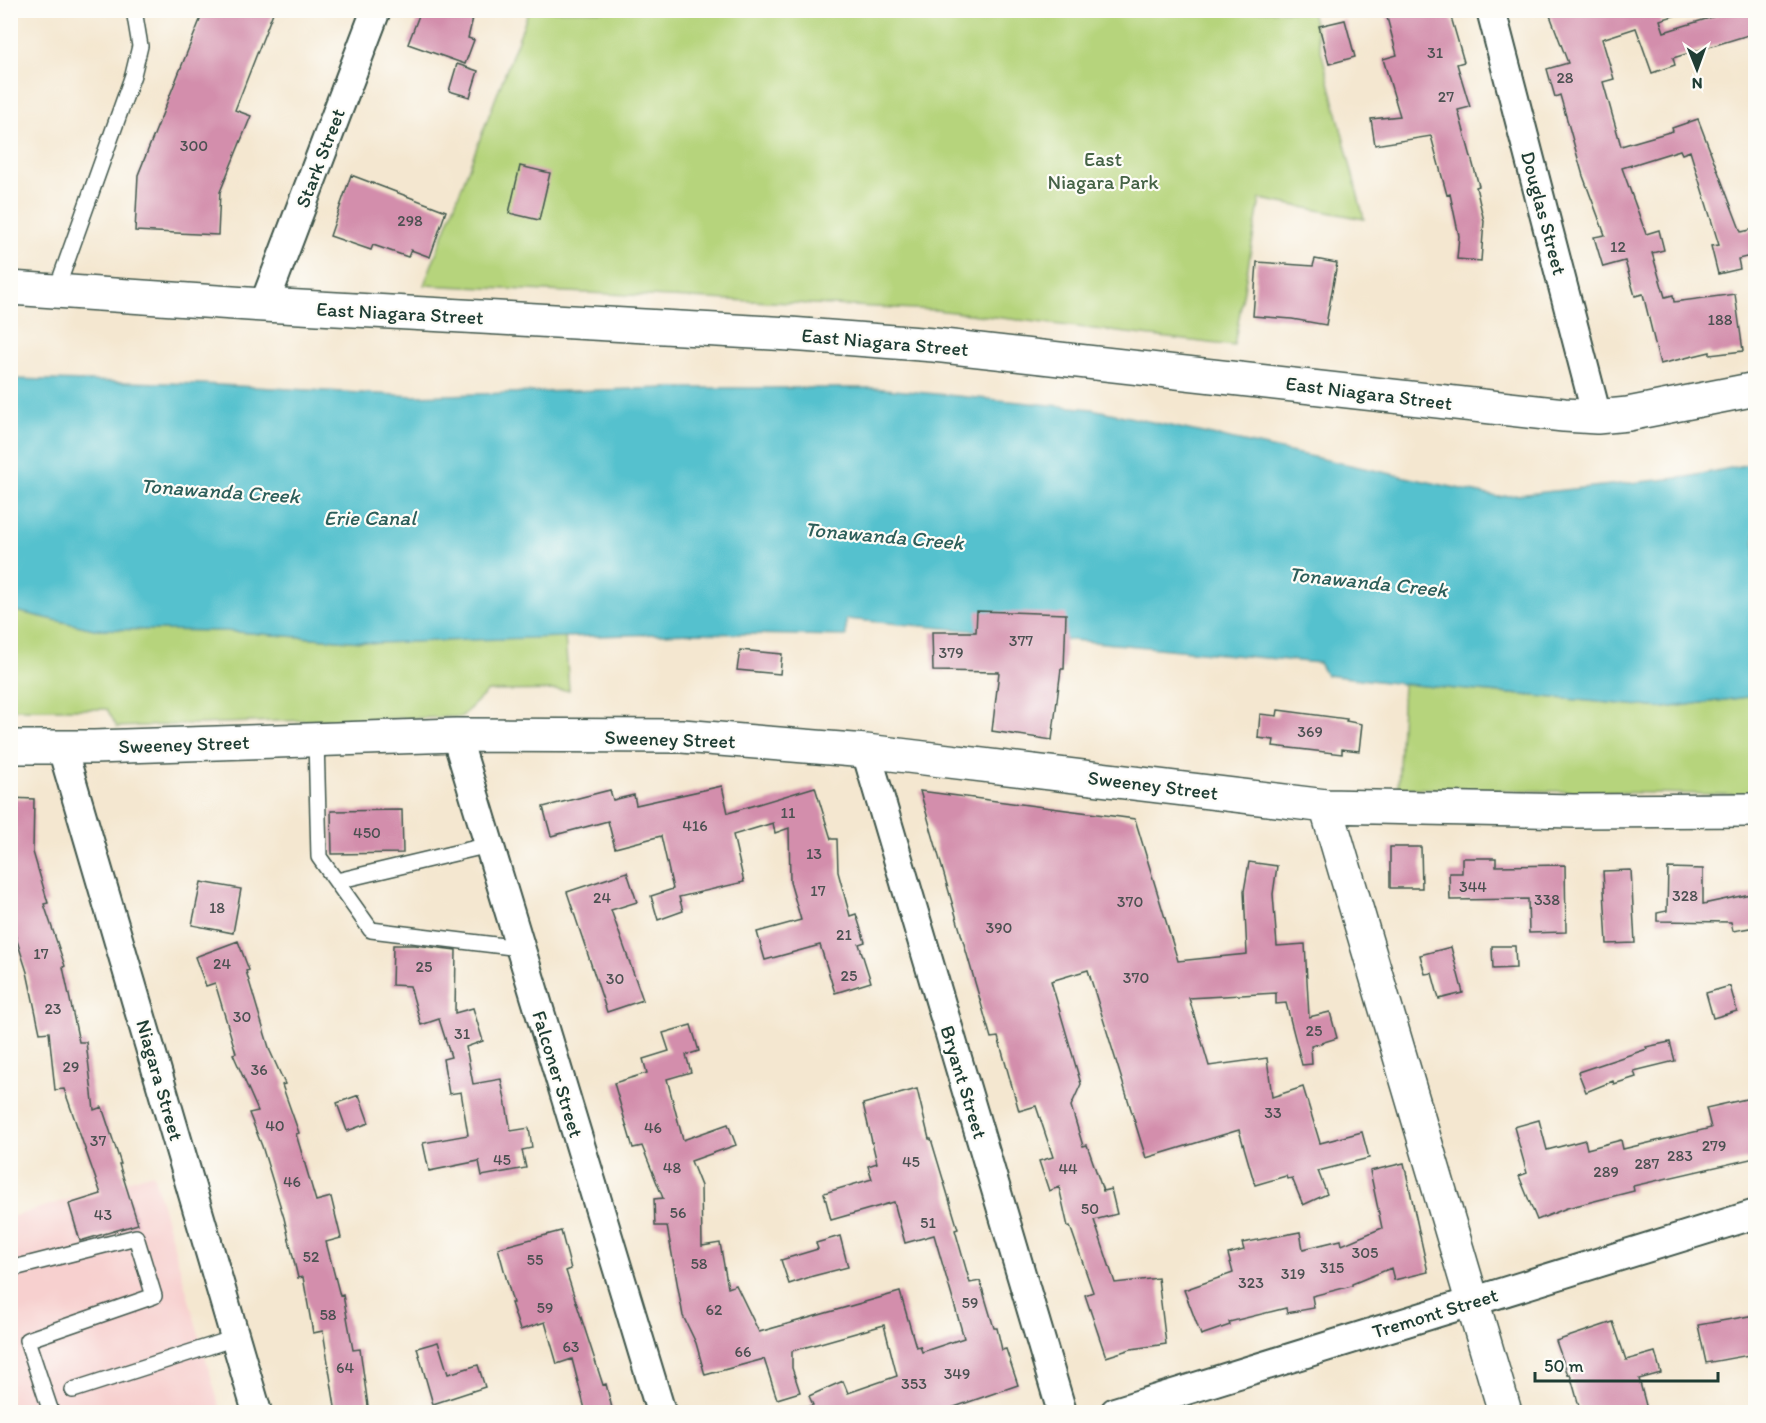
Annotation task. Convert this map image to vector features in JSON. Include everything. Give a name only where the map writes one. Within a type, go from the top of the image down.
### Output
[{"type":"street","name":"Stark Street","points":[[264,305],[376,10]]},
{"type":"street","name":"Douglas Street","points":[[1491,10],[1597,417]]},
{"type":"street","name":"East Niagara Street","points":[[10,288],[934,345],[1564,416],[1597,417],[1628,414],[1755,389]]},
{"type":"street","name":"Sweeney Street","points":[[10,747],[62,748],[456,735],[682,736],[866,751],[1326,806],[1573,811],[1755,810]]},
{"type":"street","name":"Falconer Street","points":[[456,735],[661,1413]]},
{"type":"street","name":"Niagara Street","points":[[62,748],[257,1413]]},
{"type":"street","name":"Bryant Street","points":[[866,751],[1062,1413]]},
{"type":"street","points":[[1326,806],[1505,1413]]},
{"type":"street","name":"Tremont Street","points":[[1115,1413],[1755,1214]]},
{"type":"lane","points":[[56,291],[133,75],[140,45],[134,10]]},
{"type":"lane","points":[[316,740],[319,857],[371,930],[520,948]]},
{"type":"lane","points":[[337,881],[489,845]]},
{"type":"lane","points":[[10,1269],[136,1236],[154,1296],[27,1340],[51,1413]]},
{"type":"lane","points":[[73,1390],[235,1338]]},
{"type":"shaded area","points":[[153,1173],[221,1412],[11,1412],[11,1217]]},
{"type":"green space","name":"East Niagara Park","points":[[529,11],[1311,11],[1364,219],[1260,199],[1234,346],[936,310],[424,285]]},
{"type":"green space","points":[[11,610],[94,629],[225,631],[376,643],[565,636],[569,690],[488,691],[461,717],[117,727],[107,709],[11,709]]},
{"type":"green space","points":[[1403,684],[1664,708],[1755,696],[1755,795],[1398,788]]},
{"type":"water","name":"Erie Canal","points":[[11,379],[202,384],[414,396],[666,388],[874,388],[1092,409],[1498,497],[1687,477],[1755,463],[1755,696],[1664,708],[1326,675],[1319,663],[846,619],[846,636],[693,633],[376,643],[225,631],[94,629],[11,610]]},
{"type":"building","points":[[204,10],[274,10],[235,110],[251,116],[220,192],[218,235],[135,231],[138,175]]},
{"type":"building","points":[[421,10],[475,10],[468,38],[474,40],[465,64],[408,44]]},
{"type":"building","points":[[1385,10],[1449,10],[1464,62],[1457,64],[1470,107],[1458,110],[1479,186],[1476,187],[1484,221],[1481,261],[1457,259],[1459,236],[1450,194],[1447,195],[1431,136],[1375,145],[1371,119],[1400,116],[1383,59],[1397,55]]},
{"type":"building","points":[[1548,10],[1677,10],[1677,15],[1660,20],[1664,32],[1735,10],[1755,10],[1755,33],[1673,58],[1675,65],[1652,73],[1636,28],[1602,39],[1614,79],[1603,82],[1621,146],[1673,131],[1672,128],[1698,119],[1741,232],[1755,229],[1755,255],[1738,259],[1740,269],[1718,274],[1711,246],[1719,245],[1690,151],[1682,154],[1680,150],[1622,168],[1646,234],[1659,230],[1664,250],[1652,253],[1665,297],[1673,295],[1674,302],[1735,294],[1743,351],[1710,355],[1710,352],[1660,364],[1643,294],[1635,296],[1625,261],[1603,267],[1594,237],[1605,235],[1583,176],[1560,95],[1555,97],[1547,69],[1568,63]]},
{"type":"building","points":[[1345,20],[1355,57],[1329,64],[1319,26]]},
{"type":"building","points":[[457,64],[478,71],[470,97],[449,91]]},
{"type":"building","points":[[520,166],[550,173],[539,220],[509,213]]},
{"type":"building","points":[[351,175],[446,211],[430,257],[411,250],[408,257],[373,245],[371,250],[330,236]]},
{"type":"building","points":[[1315,259],[1337,263],[1326,325],[1253,316],[1257,262],[1313,266]]},
{"type":"building","points":[[977,611],[1066,614],[1064,669],[1061,669],[1052,740],[992,731],[999,672],[933,671],[932,632],[976,632]]},
{"type":"building","points":[[740,650],[782,654],[780,674],[737,670]]},
{"type":"building","points":[[1278,710],[1347,719],[1346,721],[1362,724],[1359,751],[1342,749],[1342,754],[1273,746],[1274,740],[1258,738],[1260,714],[1277,716]]},
{"type":"building","points":[[722,786],[728,813],[815,787],[831,839],[837,839],[838,872],[850,916],[856,914],[865,942],[859,944],[871,982],[835,993],[820,945],[765,960],[757,932],[801,920],[790,882],[789,828],[775,833],[773,823],[733,835],[744,882],[679,897],[683,911],[658,920],[651,896],[673,889],[661,836],[615,848],[608,821],[551,836],[543,807],[610,790],[613,800],[634,795],[636,805]]},
{"type":"building","points":[[920,791],[1135,819],[1178,961],[1247,954],[1244,891],[1249,862],[1277,866],[1273,894],[1277,946],[1305,944],[1309,1017],[1330,1012],[1337,1038],[1311,1046],[1312,1064],[1302,1065],[1286,1003],[1276,1004],[1276,993],[1189,998],[1209,1066],[1267,1058],[1272,1097],[1303,1087],[1320,1143],[1362,1132],[1369,1158],[1318,1171],[1327,1194],[1303,1205],[1292,1178],[1287,1179],[1286,1176],[1255,1185],[1239,1130],[1146,1158],[1088,970],[1051,981],[1081,1084],[1071,1106],[1083,1146],[1087,1145],[1103,1191],[1111,1189],[1117,1214],[1094,1220],[1115,1283],[1158,1278],[1166,1344],[1131,1349],[1106,1357],[1085,1295],[1093,1292],[1070,1226],[1068,1227],[1059,1187],[1049,1191],[1039,1161],[1053,1157],[1036,1106],[1019,1111],[998,1037],[991,1038]]},
{"type":"building","points":[[10,798],[34,799],[33,852],[48,903],[44,904],[65,966],[63,967],[79,1042],[86,1042],[94,1110],[102,1107],[138,1224],[80,1241],[69,1204],[101,1194],[64,1089],[55,1090],[49,1032],[40,1033],[27,972],[10,919]]},
{"type":"building","points":[[402,810],[403,853],[332,854],[331,811]]},
{"type":"building","points":[[1390,847],[1421,847],[1422,888],[1390,888]]},
{"type":"building","points":[[1462,858],[1496,858],[1496,866],[1565,865],[1566,932],[1529,933],[1528,899],[1450,900],[1449,873],[1462,873]]},
{"type":"building","points":[[1668,868],[1703,869],[1703,904],[1755,893],[1755,927],[1733,931],[1731,922],[1657,921],[1657,913],[1667,911]]},
{"type":"building","points":[[1631,870],[1635,943],[1607,944],[1603,871]]},
{"type":"building","points":[[627,872],[637,902],[611,910],[643,1000],[607,1012],[567,892]]},
{"type":"building","points":[[201,882],[241,889],[233,933],[192,925]]},
{"type":"building","points":[[238,941],[249,970],[246,971],[270,1051],[285,1084],[282,1085],[299,1133],[296,1134],[316,1201],[331,1197],[341,1238],[326,1242],[340,1296],[343,1295],[353,1350],[360,1349],[369,1413],[336,1413],[323,1331],[313,1333],[303,1277],[298,1278],[284,1218],[262,1146],[249,1113],[258,1111],[233,1054],[236,1053],[215,983],[206,986],[195,957]]},
{"type":"building","points":[[393,945],[456,950],[455,1013],[473,1008],[483,1041],[466,1047],[473,1084],[501,1079],[511,1131],[529,1128],[532,1148],[522,1150],[526,1168],[482,1176],[479,1161],[429,1171],[423,1143],[468,1135],[461,1092],[449,1094],[443,1059],[451,1057],[439,1019],[421,1025],[410,986],[392,985]]},
{"type":"building","points":[[1492,946],[1515,946],[1516,968],[1493,969]]},
{"type":"building","points":[[1451,947],[1463,993],[1439,999],[1432,973],[1425,974],[1420,955]]},
{"type":"building","points":[[1730,986],[1737,1011],[1713,1018],[1706,993]]},
{"type":"building","points":[[691,1025],[699,1051],[686,1055],[691,1072],[667,1079],[683,1140],[728,1124],[736,1145],[691,1161],[701,1186],[702,1246],[720,1243],[728,1288],[736,1285],[759,1332],[900,1292],[916,1347],[920,1346],[922,1352],[964,1338],[934,1235],[905,1243],[894,1202],[831,1220],[824,1193],[872,1179],[868,1166],[877,1163],[863,1104],[917,1089],[929,1139],[931,1139],[958,1229],[955,1230],[970,1283],[980,1281],[994,1328],[997,1328],[1002,1350],[1006,1349],[1018,1385],[937,1413],[801,1413],[800,1409],[813,1405],[809,1396],[843,1381],[848,1393],[897,1376],[884,1325],[792,1351],[792,1368],[800,1392],[777,1399],[764,1359],[705,1375],[696,1343],[683,1316],[667,1226],[655,1226],[654,1199],[663,1198],[642,1146],[633,1148],[614,1083],[647,1073],[643,1059],[669,1051],[663,1033]]},
{"type":"building","points":[[1670,1042],[1675,1061],[1634,1071],[1636,1077],[1614,1084],[1613,1081],[1586,1092],[1578,1072],[1647,1049],[1646,1047]]},
{"type":"building","points":[[359,1095],[369,1123],[347,1131],[337,1103]]},
{"type":"building","points":[[1755,1097],[1755,1158],[1633,1186],[1634,1191],[1567,1208],[1537,1220],[1519,1176],[1527,1173],[1514,1127],[1539,1120],[1547,1150],[1585,1140],[1587,1149],[1621,1140],[1623,1149],[1711,1128],[1706,1108]]},
{"type":"building","points":[[1404,1163],[1428,1272],[1394,1280],[1391,1268],[1352,1284],[1352,1286],[1312,1296],[1314,1308],[1287,1313],[1286,1308],[1229,1322],[1230,1325],[1201,1335],[1184,1290],[1233,1273],[1228,1254],[1244,1250],[1242,1243],[1300,1232],[1303,1249],[1341,1240],[1342,1245],[1382,1228],[1370,1171]]},
{"type":"building","points":[[561,1231],[571,1269],[566,1271],[603,1385],[606,1384],[612,1408],[592,1413],[586,1413],[572,1359],[557,1364],[545,1322],[520,1330],[498,1248]]},
{"type":"building","points":[[840,1236],[848,1267],[789,1284],[781,1260],[818,1249],[816,1243]]},
{"type":"building","points":[[1755,1315],[1755,1354],[1706,1363],[1698,1325]]},
{"type":"building","points":[[1613,1322],[1626,1360],[1655,1352],[1661,1373],[1639,1379],[1648,1413],[1581,1413],[1570,1374],[1568,1375],[1556,1341]]},
{"type":"building","points":[[438,1342],[448,1374],[478,1365],[485,1387],[433,1404],[417,1348]]},
{"type":"water label","name":"Tonawanda Creek","points":[[220,491]]},
{"type":"water label","name":"Tonawanda Creek","points":[[884,536]]},
{"type":"water label","name":"Tonawanda Creek","points":[[1368,582]]}]
